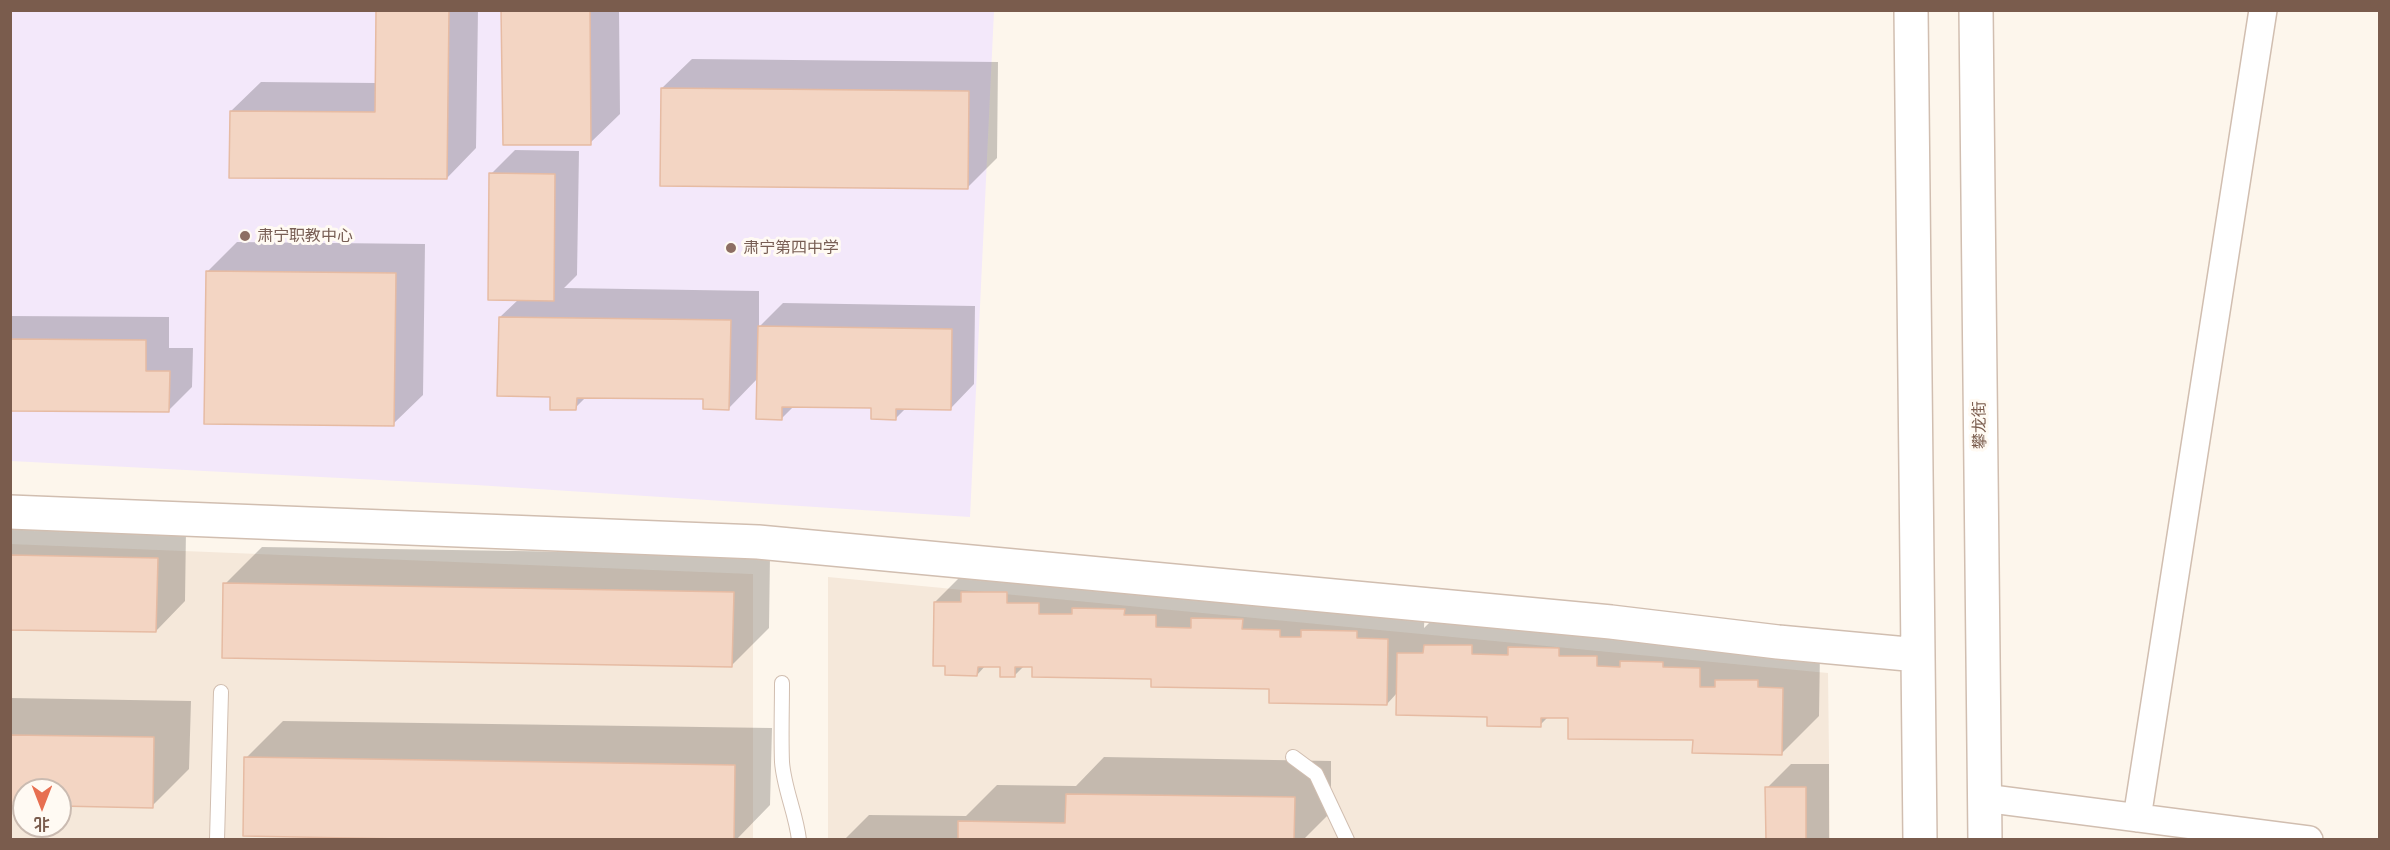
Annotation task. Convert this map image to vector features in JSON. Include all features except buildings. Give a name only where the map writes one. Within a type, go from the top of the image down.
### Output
[{"type":"street","points":[[1911,10],[1920,840]]},
{"type":"street","name":"攀龙街","points":[[1976,10],[1985,840]]},
{"type":"street","points":[[2137,818],[2264,10]]},
{"type":"street","points":[[10,512],[758,542],[1611,622],[1778,642],[1918,655]]},
{"type":"street","points":[[1984,798],[2309,840]]},
{"type":"lane","points":[[782,683],[782,763],[799,840]]},
{"type":"lane","points":[[217,840],[221,692]]},
{"type":"lane","points":[[1293,757],[1316,774],[1347,840]]},
{"type":"shaded area","points":[[10,11],[994,11],[970,517],[476,485],[11,461]]},
{"type":"shaded area","points":[[11,544],[753,574],[753,839],[11,840]]},
{"type":"shaded area","points":[[828,577],[1828,673],[1830,839],[828,840]]},
{"type":"place","name":"肃宁职教中心","points":[[245,236]]},
{"type":"place","name":"肃宁第四中学","points":[[731,248]]}]
